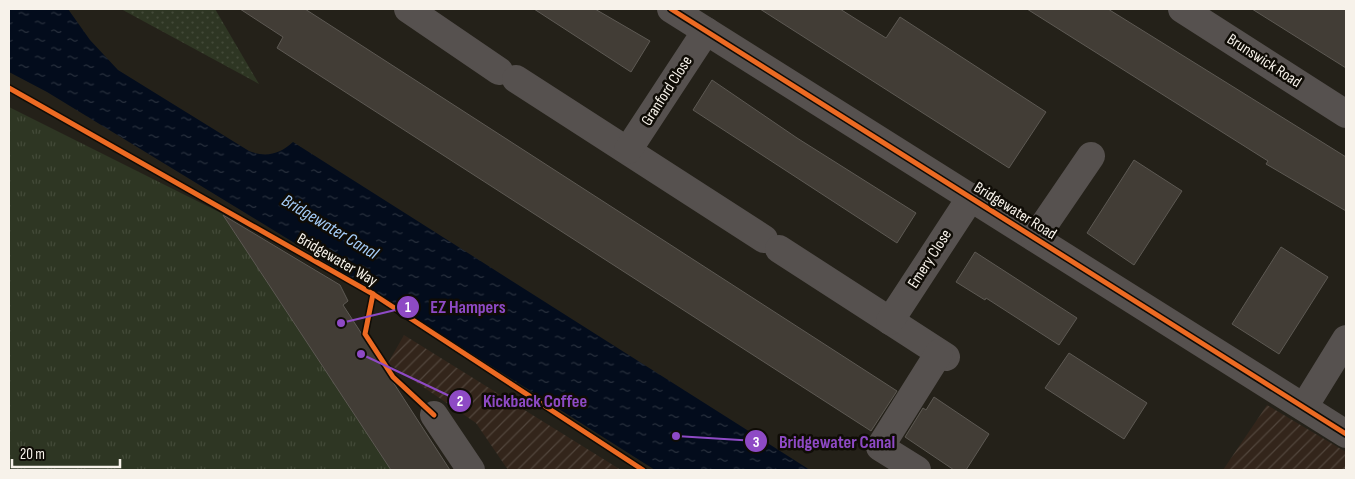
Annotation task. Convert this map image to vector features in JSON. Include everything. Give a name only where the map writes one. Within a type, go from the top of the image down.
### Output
[{"type":"street","name":"Bridgewater Road","points":[[671,9],[1346,434]]},
{"type":"street","name":"Brunswick Road","points":[[1182,9],[1346,114]]},
{"type":"street","points":[[417,15],[507,75],[628,150],[943,355],[880,446],[918,470]]},
{"type":"street","name":"Granford Close","points":[[628,150],[706,31]]},
{"type":"street","points":[[1035,238],[1091,156]]},
{"type":"street","name":"Emery Close","points":[[890,321],[971,197]]},
{"type":"street","points":[[1304,407],[1346,339]]},
{"type":"street","points":[[434,415],[471,470]]},
{"type":"shaded area","points":[[404,335],[621,470],[508,470],[476,423],[388,363]]},
{"type":"shaded area","points":[[1267,405],[1346,452],[1346,470],[1223,470]]},
{"type":"green space","points":[[121,9],[215,9],[259,84]]},
{"type":"green space","points":[[9,107],[223,214],[391,470],[9,470]]},
{"type":"water","points":[[9,9],[68,9],[90,40],[118,70],[249,151],[273,154],[293,142],[810,470],[655,470],[373,291],[47,92],[9,72]]},
{"type":"building","points":[[240,9],[305,9],[897,391],[871,431],[277,48],[283,37]]},
{"type":"building","points":[[534,9],[595,9],[650,41],[631,72]]},
{"type":"building","points":[[760,9],[840,9],[886,38],[900,17],[1046,112],[1009,168]]},
{"type":"building","points":[[1027,9],[1108,9],[1346,157],[1346,211],[1266,164],[1268,161]]},
{"type":"building","points":[[1252,9],[1346,9],[1346,68]]},
{"type":"building","points":[[712,80],[797,138],[916,213],[897,243],[693,110]]},
{"type":"building","points":[[1134,160],[1182,191],[1134,265],[1087,233]]},
{"type":"building","points":[[223,215],[340,285],[348,301],[343,305],[450,470],[391,470]]},
{"type":"building","points":[[1281,247],[1328,277],[1279,354],[1232,324]]},
{"type":"building","points":[[975,252],[1077,318],[1059,345],[986,298],[985,300],[956,282]]},
{"type":"building","points":[[1069,353],[1147,403],[1124,439],[1045,388]]},
{"type":"building","points":[[934,397],[989,434],[966,470],[954,470],[905,437],[923,408],[926,410]]},
{"type":"cycle path","points":[[671,9],[1346,434]]},
{"type":"cycle path","name":"Bridgewater Way","points":[[9,88],[373,294],[643,470]]},
{"type":"cycle path","name":"Bridgewater Way","points":[[373,294],[365,334],[393,377],[434,415]]},
{"type":"place","name":"EZ Hampers","points":[[341,323]]},
{"type":"place","name":"Kickback Coffee","points":[[361,354]]},
{"type":"place","name":"Bridgewater Canal","points":[[676,436]]}]
